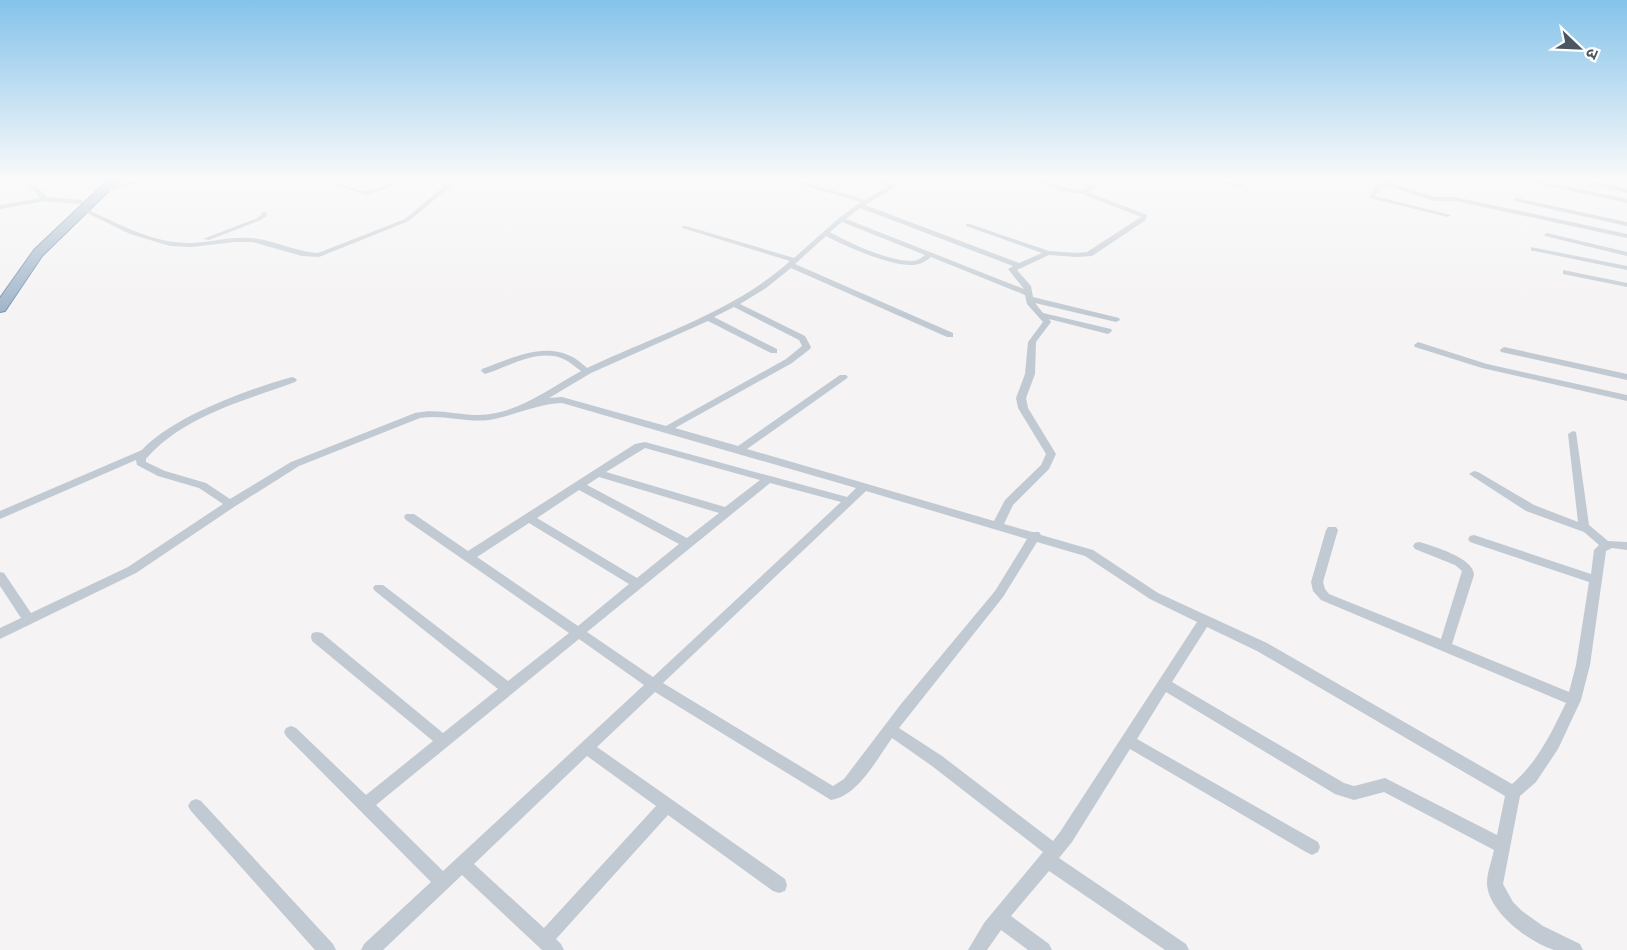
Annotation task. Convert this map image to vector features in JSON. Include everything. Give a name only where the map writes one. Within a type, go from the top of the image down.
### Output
[{"type":"highway","points":[[0,286],[43,237],[59,224]]},
{"type":"highway","points":[[0,308],[38,253],[65,224]]},
{"type":"street","points":[[122,224],[151,238],[176,244],[254,240],[308,254],[326,253],[396,224]]},
{"type":"street","points":[[191,245],[246,224]]},
{"type":"street","points":[[534,404],[563,384],[707,317],[765,285],[835,224]]},
{"type":"street","points":[[854,224],[1029,296],[1116,320]]},
{"type":"street","points":[[915,224],[1018,265]]},
{"type":"street","points":[[968,225],[1048,253],[1077,255],[1089,254],[1135,224]]},
{"type":"street","points":[[1573,224],[1627,236]]},
{"type":"street","points":[[684,227],[793,263],[950,335]]},
{"type":"street","points":[[826,233],[885,257],[917,263],[930,255]]},
{"type":"street","points":[[1547,235],[1627,254]]},
{"type":"street","points":[[1534,249],[1627,268]]},
{"type":"street","points":[[998,525],[1012,498],[1050,459],[1049,450],[1023,408],[1021,398],[1030,374],[1032,342],[1047,322],[1031,304],[1027,286],[1012,270],[1018,265],[1036,260],[1048,253]]},
{"type":"street","points":[[1566,272],[1627,285]]},
{"type":"street","points":[[667,429],[789,361],[807,346],[802,338],[733,304]]},
{"type":"street","points":[[1039,314],[1108,331]]},
{"type":"street","points":[[707,317],[774,351]]},
{"type":"street","points":[[1418,345],[1485,366],[1627,398]]},
{"type":"street","points":[[1504,350],[1627,377]]},
{"type":"street","points":[[485,371],[534,356],[554,354],[569,358],[587,372]]},
{"type":"street","points":[[740,450],[843,376]]},
{"type":"street","points":[[0,515],[144,453],[189,422],[292,380]]},
{"type":"street","points":[[0,634],[132,570],[275,475],[314,454],[418,415],[489,417],[554,400],[667,429],[1089,553],[1154,596],[1262,647],[1513,793]]},
{"type":"street","points":[[1574,434],[1583,523],[1586,529]]},
{"type":"street","points":[[468,557],[639,446],[645,445],[849,501]]},
{"type":"street","points":[[144,453],[141,463],[147,467],[162,475],[207,487],[230,504]]},
{"type":"street","points":[[598,473],[728,512]]},
{"type":"street","points":[[1474,474],[1530,508],[1586,529],[1605,544],[1627,546]]},
{"type":"street","points":[[365,805],[769,478]]},
{"type":"street","points":[[579,485],[688,544]]},
{"type":"street","points":[[370,950],[865,486]]},
{"type":"street","points":[[410,517],[653,684],[831,793],[838,792],[849,784],[890,729],[999,594],[1035,536]]},
{"type":"street","points":[[529,518],[638,584]]},
{"type":"street","points":[[1332,530],[1317,582],[1319,591],[1325,597],[1574,700]]},
{"type":"street","points":[[1474,539],[1596,580]]},
{"type":"street","points":[[1574,950],[1532,929],[1507,911],[1498,898],[1495,884],[1513,793],[1531,777],[1553,745],[1574,700],[1583,665],[1600,550],[1605,544]]},
{"type":"street","points":[[1419,546],[1459,562],[1467,570],[1468,575],[1445,647]]},
{"type":"street","points":[[0,576],[29,620]]},
{"type":"street","points":[[379,588],[508,689]]},
{"type":"street","points":[[977,950],[999,918],[1065,837],[1204,621]]},
{"type":"street","points":[[317,637],[444,742]]},
{"type":"street","points":[[1164,684],[1340,789],[1354,793],[1385,785],[1503,846]]},
{"type":"street","points":[[890,729],[937,761],[1051,856],[1180,950]]},
{"type":"street","points":[[291,732],[443,882]]},
{"type":"street","points":[[1128,741],[1312,847]]},
{"type":"street","points":[[586,747],[779,885]]},
{"type":"street","points":[[462,864],[549,945],[667,805]]},
{"type":"street","points":[[196,806],[327,950]]},
{"type":"street","points":[[999,918],[1043,950]]}]
